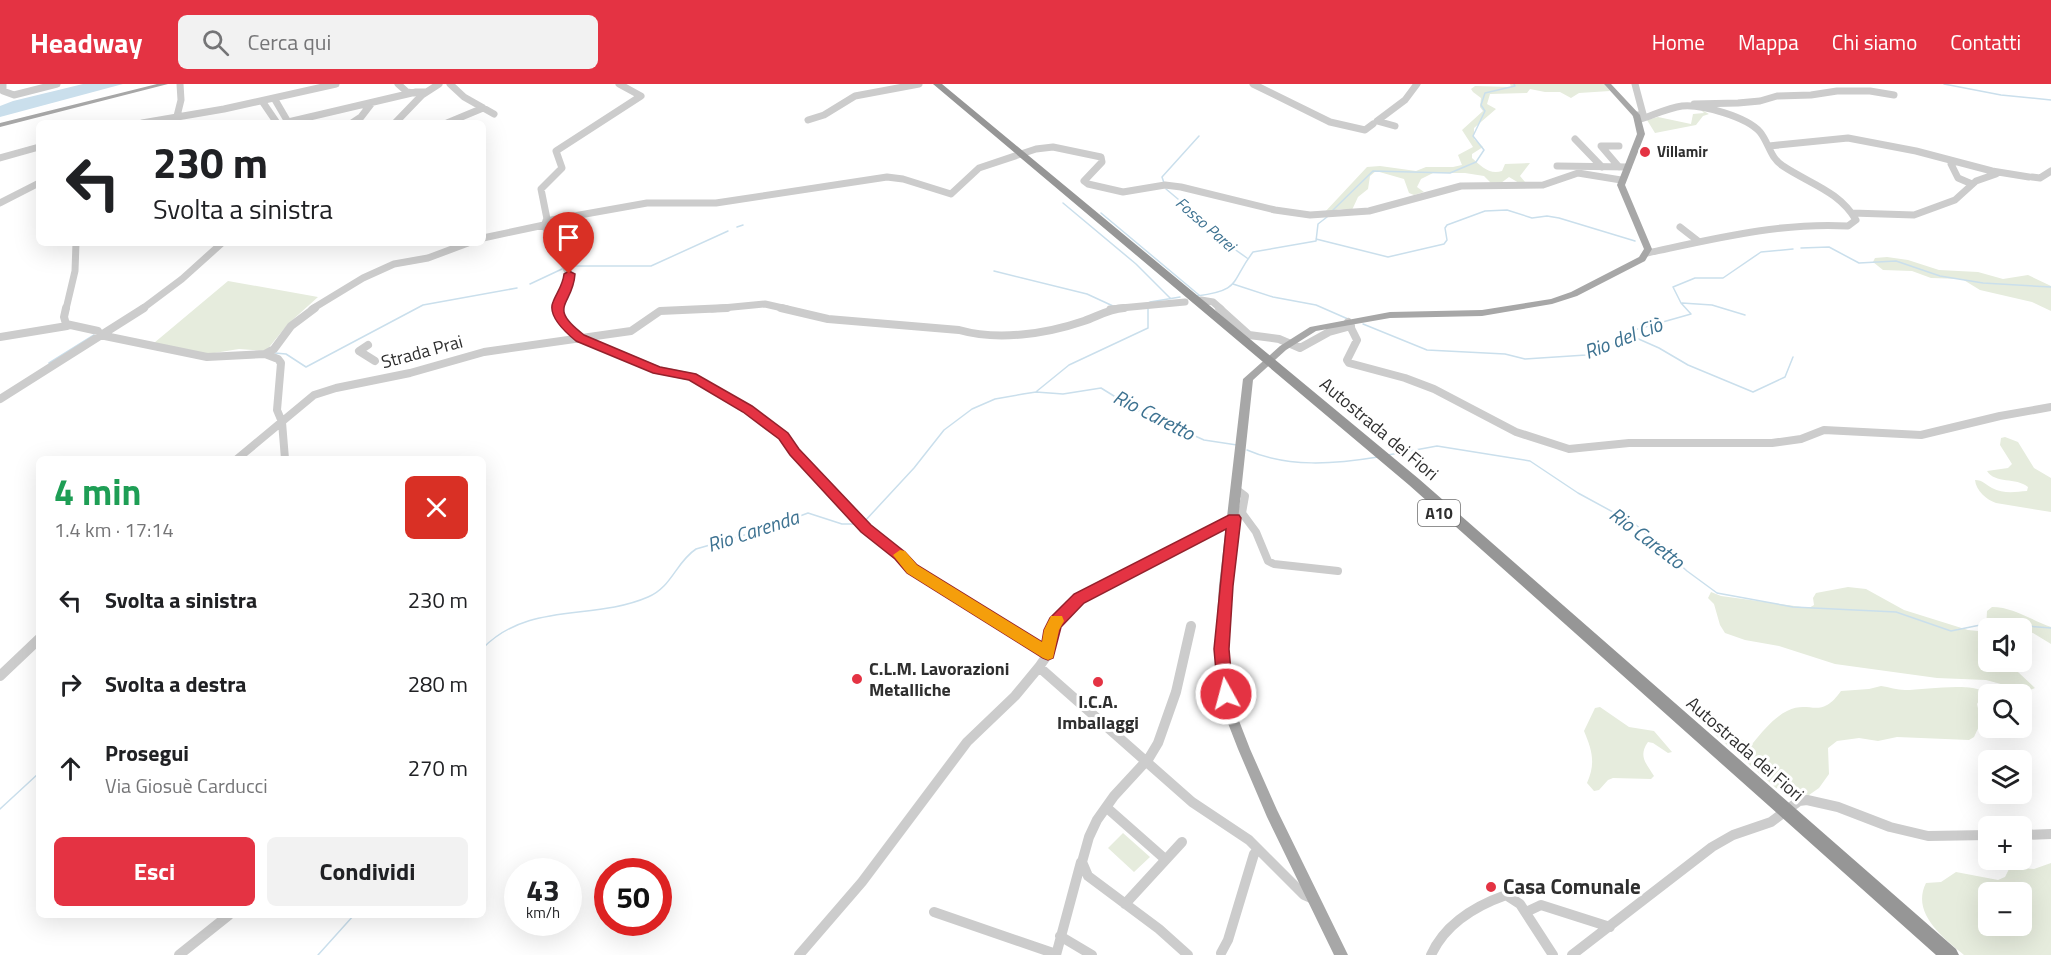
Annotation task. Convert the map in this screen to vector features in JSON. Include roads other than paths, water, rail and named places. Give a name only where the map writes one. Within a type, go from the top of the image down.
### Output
[{"type":"highway","name":"Autostrada dei Fiori","points":[[930,84],[1406,484],[1938,955]]},
{"type":"highway","name":"Autostrada dei Fiori","points":[[937,84],[1423,490],[1950,955]]},
{"type":"main road","points":[[0,126],[165,84]]},
{"type":"main road","points":[[1339,950],[1244,749],[1226,694],[1221,649],[1225,586],[1244,432],[1245,388],[1255,370],[1280,350],[1313,329],[1390,315],[1482,313],[1552,301],[1595,284],[1642,259],[1647,253],[1646,243],[1621,180],[1624,167],[1641,134],[1637,118],[1607,84]]},
{"type":"street","points":[[3,84],[3,91],[14,95],[57,84]]},
{"type":"street","points":[[177,116],[181,100],[180,84]]},
{"type":"street","points":[[157,120],[262,101],[334,84]]},
{"type":"street","points":[[398,84],[405,94]]},
{"type":"street","points":[[398,120],[426,92],[439,84]]},
{"type":"street","points":[[450,84],[464,97],[494,114]]},
{"type":"street","points":[[619,84],[641,96],[556,151],[562,168],[541,192],[545,223],[569,274],[569,282],[557,304],[558,315],[580,338],[658,370],[692,377],[748,409],[783,436],[795,452],[866,528],[900,555],[912,569],[1048,654]]},
{"type":"street","points":[[808,120],[824,115],[855,96],[919,84]]},
{"type":"street","points":[[1253,84],[1336,124],[1365,130],[1373,124]]},
{"type":"street","points":[[1395,126],[1377,121],[1396,108],[1415,90],[1417,84]]},
{"type":"street","points":[[1635,84],[1643,109],[1643,114],[1637,118]]},
{"type":"street","points":[[1637,118],[1700,103],[1760,101],[1777,96],[1811,95],[1837,91],[1894,95]]},
{"type":"street","points":[[299,120],[405,94],[426,92]]},
{"type":"street","points":[[274,98],[285,120]]},
{"type":"street","points":[[262,101],[274,120]]},
{"type":"street","points":[[356,120],[371,104]]},
{"type":"street","points":[[1647,253],[1698,241],[1813,224],[1848,226],[1856,222],[1845,202],[1837,195],[1779,164],[1769,153],[1768,142],[1753,126],[1690,106]]},
{"type":"street","points":[[454,120],[483,108]]},
{"type":"street","points":[[1769,146],[1848,138],[1916,151],[1997,174],[2040,178],[2051,171]]},
{"type":"street","points":[[1575,139],[1602,167]]},
{"type":"street","points":[[1619,146],[1601,146],[1624,167]]},
{"type":"street","points":[[486,237],[647,203],[716,202],[887,177],[903,179],[950,194],[954,193],[976,170],[1031,150],[1053,147],[1101,157],[1102,162],[1084,180],[1088,184],[1123,192],[1165,185],[1181,187],[1278,211],[1310,215],[1369,211],[1461,186],[1543,185],[1585,173],[1621,180]]},
{"type":"street","points":[[0,158],[36,148]]},
{"type":"street","points":[[1953,162],[1951,164],[1958,178],[1972,184]]},
{"type":"street","points":[[1557,166],[1624,167]]},
{"type":"street","points":[[1852,213],[1914,215],[1955,200],[1972,184],[1997,174]]},
{"type":"street","points":[[0,203],[36,185]]},
{"type":"street","points":[[1680,227],[1698,241]]},
{"type":"street","points":[[67,326],[64,322],[76,264],[76,246]]},
{"type":"street","points":[[0,399],[47,365],[100,335],[151,302],[194,269],[219,246]]},
{"type":"street","points":[[265,354],[274,349],[291,326],[303,315],[363,278],[394,264],[428,258],[460,246]]},
{"type":"street","points":[[1201,300],[1213,302],[1249,335],[1279,339],[1300,348],[1329,332],[1350,324],[1358,340],[1347,360],[1349,363],[1405,378],[1467,405],[1516,432],[1569,449],[1629,443],[1772,443],[1801,439],[1824,430],[1872,430],[1907,436],[1921,435],[2000,416],[2051,407]]},
{"type":"street","name":"Strada Prai","points":[[241,456],[314,395],[336,388],[410,373],[484,352],[631,331],[660,311],[695,311],[765,304],[828,319],[959,330],[973,334],[1050,332],[1085,321],[1111,309],[1153,307],[1185,302]]},
{"type":"street","points":[[65,314],[72,323],[84,328]]},
{"type":"street","points":[[0,337],[67,326],[98,331],[100,335],[207,357],[265,354],[278,359],[281,363],[278,389],[279,418],[282,422],[285,456]]},
{"type":"street","points":[[368,345],[359,351],[375,361]]},
{"type":"street","points":[[1237,490],[1245,496],[1242,513],[1256,532],[1268,561],[1274,564],[1338,571]]},
{"type":"street","points":[[799,955],[861,882],[967,741],[1015,696],[1039,667],[1048,654],[1055,622],[1079,598],[1234,518]]},
{"type":"street","points":[[934,912],[1056,955],[1088,837],[1099,815],[1147,761],[1161,735],[1190,637],[1191,626]]},
{"type":"street","points":[[0,676],[36,642]]},
{"type":"street","points":[[1039,667],[1192,802],[1258,849],[1304,895],[1313,899]]},
{"type":"street","points":[[1572,955],[1712,847],[1732,835],[1771,822],[1799,801],[1820,801],[1890,828],[1928,836],[1978,835]]},
{"type":"street","points":[[1106,807],[1165,859]]},
{"type":"street","points":[[2032,835],[2051,834]]},
{"type":"street","points":[[1125,904],[1182,842]]},
{"type":"street","points":[[1221,953],[1228,940],[1254,855],[1258,849]]},
{"type":"street","points":[[1081,861],[1082,868],[1088,876],[1159,929],[1188,955]]},
{"type":"street","points":[[1431,955],[1435,943],[1459,921],[1492,900],[1506,895],[1520,904],[1552,955]]},
{"type":"street","points":[[1526,912],[1540,906],[1610,927]]},
{"type":"street","points":[[178,955],[225,918]]},
{"type":"street","points":[[1060,936],[1092,955]]},
{"type":"street","points":[[1339,950],[1341,946],[1349,955]]},
{"type":"water","points":[[83,84],[123,84],[0,117],[0,106]]},
{"type":"waterway","name":"Rio Carenda","points":[[1332,211],[1373,171],[1450,173],[1476,162],[1484,150],[1473,136],[1485,111],[1481,105],[1485,93],[1515,86],[1514,84]]},
{"type":"waterway","points":[[1944,84],[2001,95],[2051,100]]},
{"type":"waterway","name":"Fosso Parei","points":[[1164,183],[1162,177],[1199,136]]},
{"type":"waterway","name":"Fosso Parei","points":[[1166,189],[1203,220],[1216,236],[1247,258]]},
{"type":"waterway","points":[[1063,203],[1136,264],[1170,298]]},
{"type":"waterway","points":[[1316,239],[1388,257],[1444,244],[1447,240],[1445,228],[1447,225],[1485,211],[1507,210],[1532,218],[1547,216],[1559,218],[1635,241]]},
{"type":"waterway","points":[[1101,213],[1199,295]]},
{"type":"waterway","points":[[1316,239],[1318,224],[1327,217]]},
{"type":"waterway","points":[[737,227],[743,225]]},
{"type":"waterway","points":[[570,266],[651,266],[728,231]]},
{"type":"waterway","name":"Fosso Parei","points":[[1197,296],[1222,291],[1228,287],[1253,252],[1316,241],[1316,239]]},
{"type":"waterway","name":"Rio del Ciò","points":[[1801,248],[1829,247],[1859,263],[1896,261],[1940,276],[1983,283],[2051,287]]},
{"type":"waterway","name":"Rio del Ciò","points":[[1363,324],[1427,350],[1505,354],[1525,359],[1586,355],[1610,346],[1624,333],[1691,314],[1681,303],[1673,287],[1695,278],[1723,278],[1761,252],[1793,249]]},
{"type":"waterway","points":[[530,284],[562,269]]},
{"type":"waterway","points":[[994,271],[1087,294],[1113,306]]},
{"type":"waterway","name":"Rio del Ciò","points":[[1233,284],[1273,297],[1316,305],[1348,319]]},
{"type":"waterway","points":[[275,353],[286,354],[306,367],[423,305],[517,288]]},
{"type":"waterway","points":[[1150,302],[1180,297]]},
{"type":"waterway","name":"Rio Carenda","points":[[1682,303],[1712,305],[1745,315]]},
{"type":"waterway","points":[[1037,391],[1069,365],[1148,328],[1148,309]]},
{"type":"waterway","name":"Rio Carenda","points":[[1625,333],[1659,348],[1688,365],[1753,392],[1785,377],[1793,357]]},
{"type":"waterway","points":[[49,363],[94,335]]},
{"type":"waterway","name":"Rio Carenda","points":[[864,522],[914,468],[944,430],[972,409],[995,399],[1036,392],[1063,394],[1101,388],[1135,409],[1204,440],[1237,445]]},
{"type":"waterway","name":"Rio Caretto","points":[[1388,455],[1437,446],[1530,461],[1578,493],[1635,524],[1687,571],[1717,593],[1793,607],[1896,612],[1951,631],[1990,623],[2051,628]]},
{"type":"waterway","name":"Rio Caretto","points":[[1247,450],[1279,460],[1312,463],[1378,457]]},
{"type":"waterway","name":"Rio Carenda","points":[[486,646],[501,633],[520,624],[562,614],[627,604],[648,597],[663,587],[689,554],[696,549],[762,530],[808,513],[842,524],[856,524]]},
{"type":"waterway","points":[[0,809],[36,776]]},
{"type":"waterway","name":"Rio Carenda","points":[[318,955],[351,918]]},
{"type":"place","name":"Villamir","points":[[1645,152]]},
{"type":"place","name":"C.L.M. Lavorazioni Metalliche","points":[[857,679]]},
{"type":"place","name":"I.C.A. Imballaggi","points":[[1098,682]]},
{"type":"place","name":"Casa Comunale","points":[[1491,887]]}]
